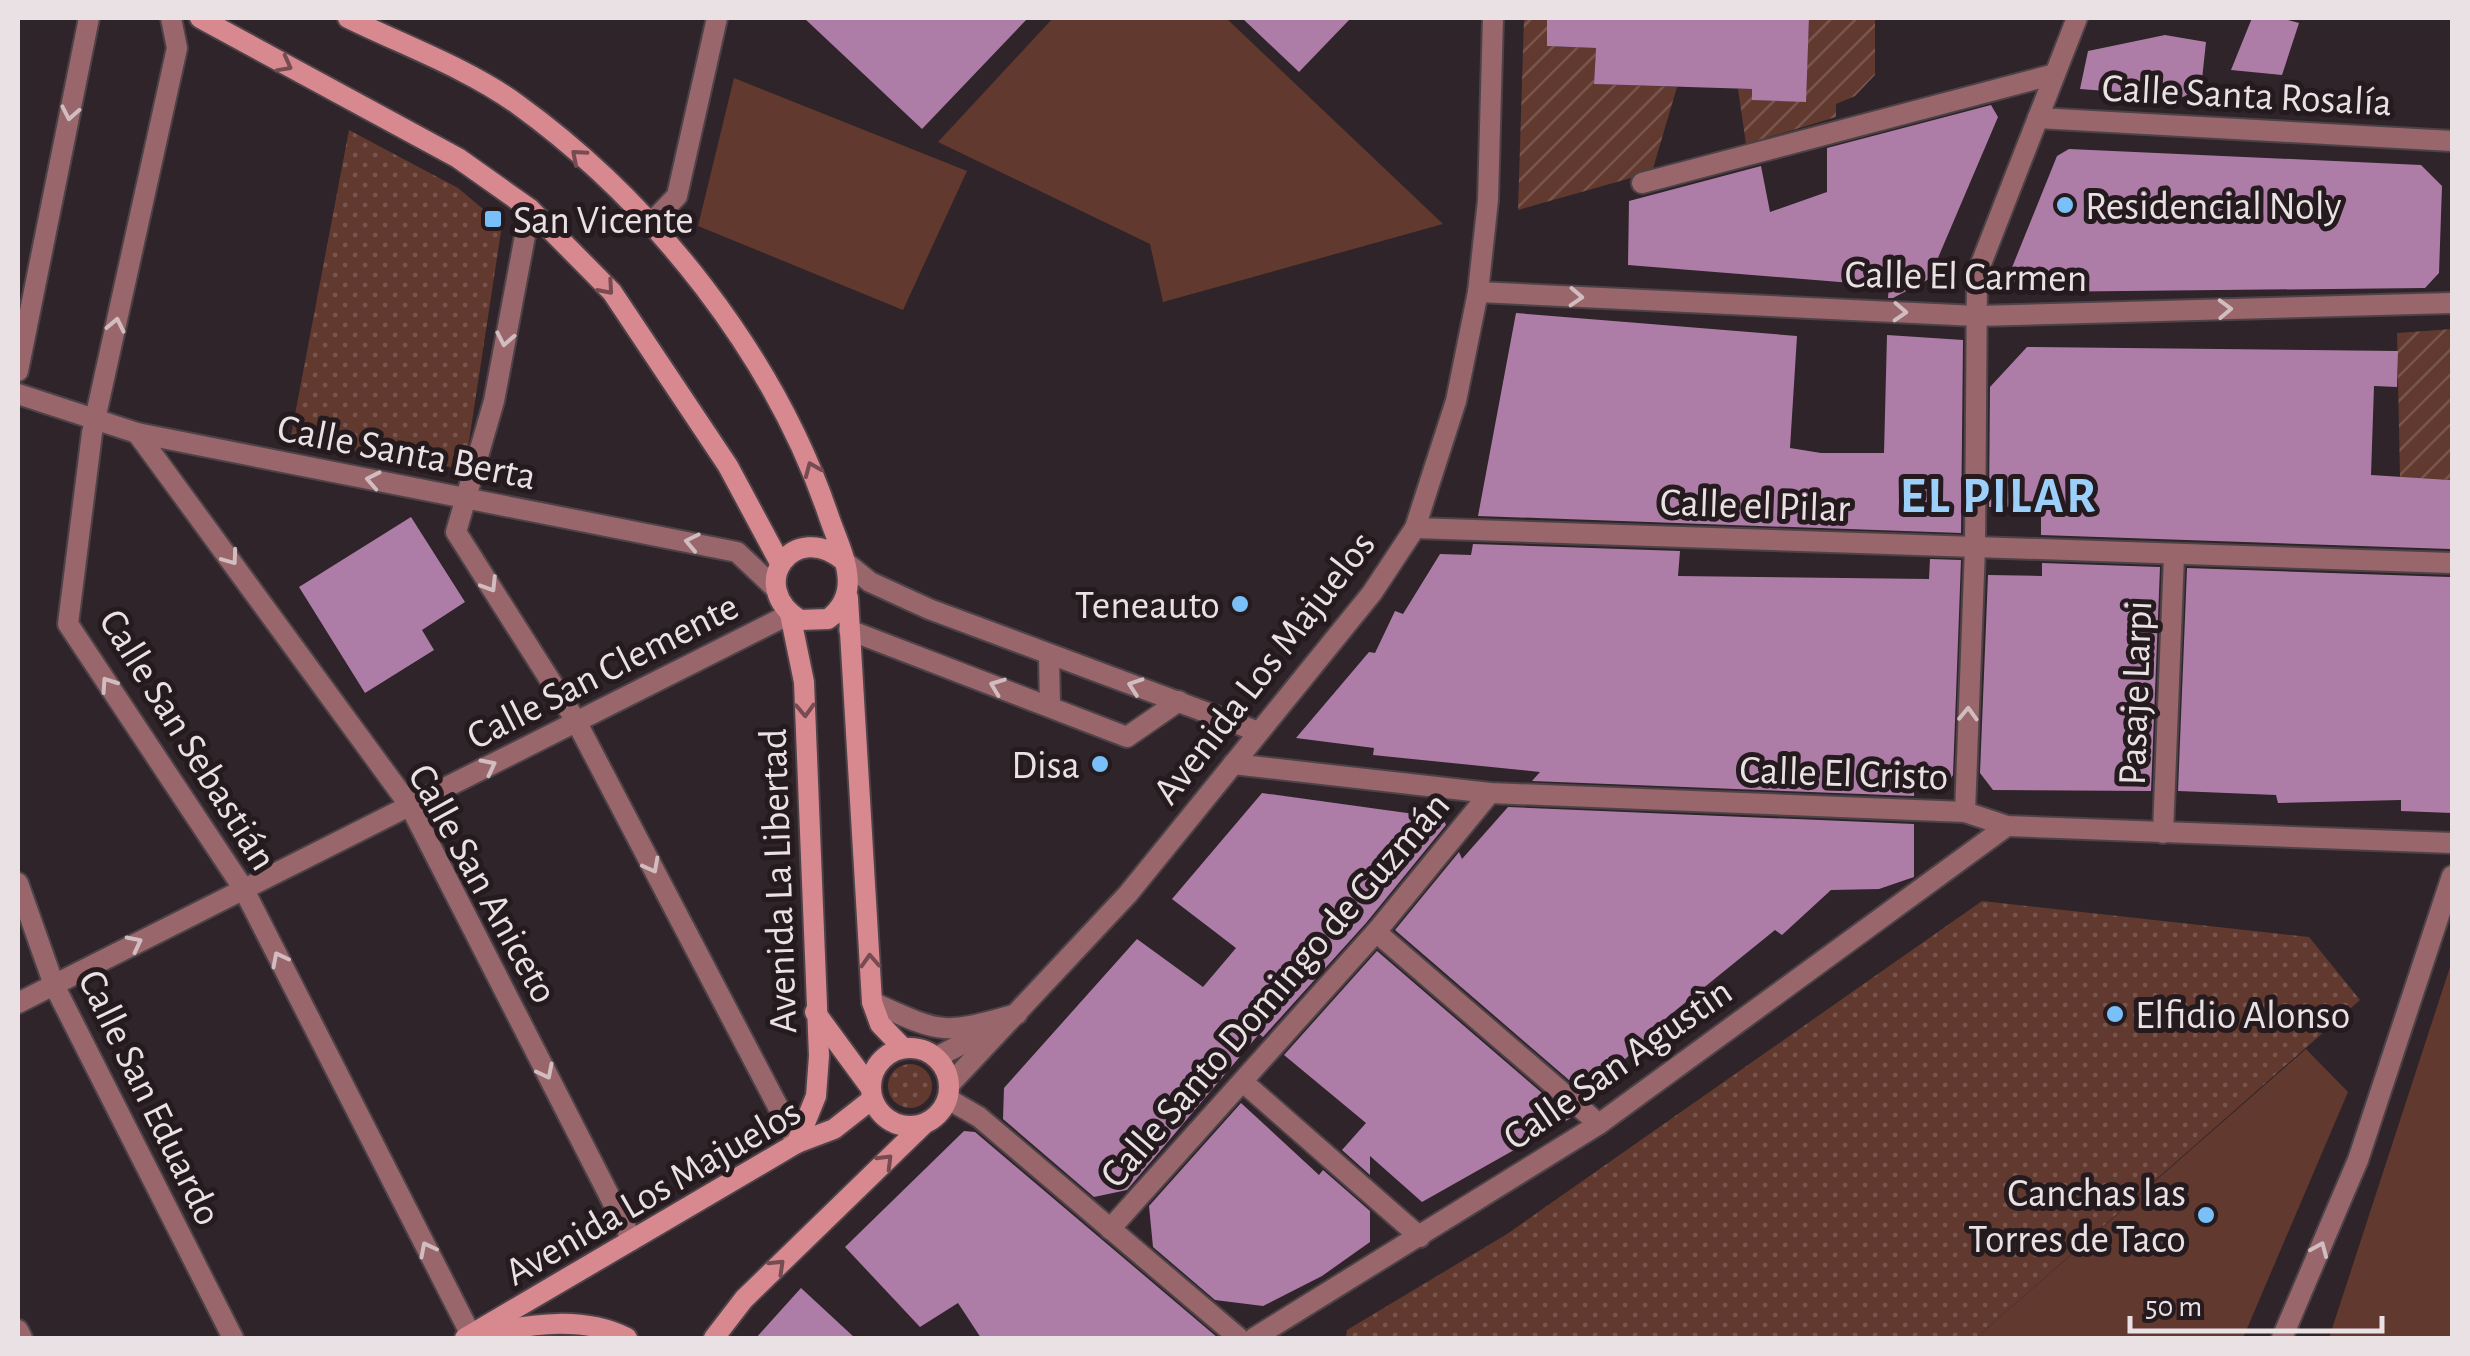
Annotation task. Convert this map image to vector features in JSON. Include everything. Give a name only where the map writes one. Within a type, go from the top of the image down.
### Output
[{"type":"street","points":[[18,371],[89,18]]},
{"type":"street","name":"Calle San Sebastián","points":[[171,18],[177,48],[95,420],[68,624],[243,888],[468,1338]]},
{"type":"street","points":[[200,18],[458,158],[530,209],[612,292],[728,466],[780,563]]},
{"type":"street","points":[[348,18],[516,103],[653,222],[756,360],[813,469],[850,582],[848,630],[872,1002],[880,1024],[903,1048]]},
{"type":"street","points":[[653,222],[677,196],[716,18]]},
{"type":"street","name":"Avenida Los Majuelos","points":[[949,1092],[1128,894],[1372,593],[1414,528],[1456,400],[1478,292],[1488,200],[1493,18]]},
{"type":"street","points":[[1965,812],[1975,547],[1976,274],[2077,18]]},
{"type":"street","points":[[1642,183],[2055,74]]},
{"type":"street","name":"Calle Santa Rosalía","points":[[2038,118],[2452,141]]},
{"type":"street","points":[[530,209],[494,401],[456,532],[576,721],[797,1143]]},
{"type":"street","name":"Calle El Carmen","points":[[1478,292],[1976,316],[2452,303]]},
{"type":"street","name":"Calle Santa Berta","points":[[18,394],[137,433],[737,552],[774,588]]},
{"type":"street","name":"Calle San Aniceto","points":[[137,433],[174,478],[410,806],[632,1240]]},
{"type":"street","points":[[174,478],[189,457],[214,448]]},
{"type":"street","name":"Calle el Pilar","points":[[1414,528],[2452,563]]},
{"type":"street","points":[[848,598],[828,619],[813,622],[790,614],[780,604],[774,588],[780,563],[792,551],[815,546],[831,550],[870,582],[1049,656],[1259,732]]},
{"type":"street","name":"Pasaje Larpi","points":[[2164,834],[2174,556]]},
{"type":"street","name":"Calle San Clemente","points":[[18,1003],[790,614]]},
{"type":"street","name":"Avenida La Libertad","points":[[790,614],[804,682],[818,1056],[816,1096],[797,1143]]},
{"type":"street","points":[[848,630],[1127,737],[1179,701]]},
{"type":"street","points":[[1049,656],[1050,706]]},
{"type":"street","name":"Calle El Cristo","points":[[1233,764],[1490,793],[1965,812],[2007,826],[2452,843]]},
{"type":"street","name":"Calle Santo Domingo de Guzmán","points":[[1110,1230],[1376,932],[1490,793]]},
{"type":"street","name":"Calle San Agustìn","points":[[1254,1338],[1600,1124],[2007,826]]},
{"type":"street","points":[[2282,1338],[2358,1160],[2452,876]]},
{"type":"street","name":"Calle San Eduardo","points":[[18,883],[54,984],[233,1338]]},
{"type":"street","points":[[1376,932],[1600,1124]]},
{"type":"street","points":[[872,1002],[930,1029],[958,1030],[1019,1014]]},
{"type":"street","points":[[814,1010],[871,1093],[882,1116],[901,1126],[922,1124]]},
{"type":"street","name":"Avenida Los Majuelos","points":[[937,1057],[1019,1014]]},
{"type":"street","points":[[871,1093],[874,1070],[886,1055],[903,1048],[922,1048],[937,1057],[949,1092],[1239,1338]]},
{"type":"street","points":[[1242,1082],[1420,1237]]},
{"type":"street","points":[[714,1338],[744,1299],[922,1124],[940,1114],[949,1092]]},
{"type":"street","name":"Avenida Los Majuelos","points":[[468,1338],[797,1143],[834,1128],[871,1093]]},
{"type":"street","points":[[468,1338],[545,1322],[613,1331],[627,1338]]},
{"type":"street","points":[[18,1330],[22,1338]]},
{"type":"shaded area","points":[[1053,18],[1226,18],[1443,224],[1163,302],[1150,244],[938,142]]},
{"type":"shaded area","points":[[1524,18],[1547,18],[1548,46],[1596,48],[1594,84],[1677,87],[1652,172],[1518,210]]},
{"type":"shaded area","points":[[1809,18],[1875,18],[1875,75],[1855,96],[1836,104],[1836,117],[1746,144],[1738,89],[1752,89],[1752,100],[1805,101]]},
{"type":"shaded area","points":[[734,78],[967,171],[903,310],[698,226]]},
{"type":"shaded area","points":[[349,130],[458,188],[502,225],[466,461],[450,467],[290,441]]},
{"type":"shaded area","points":[[2452,329],[2452,480],[2400,477],[2397,333]]},
{"type":"shaded area","points":[[2452,480],[2452,549],[2450,549]]},
{"type":"shaded area","points":[[1982,901],[2309,937],[2360,1000],[1976,1338],[1346,1338],[1347,1330],[1507,1234]]},
{"type":"shaded area","points":[[2452,961],[2452,1338],[2329,1338]]},
{"type":"shaded area","name":"Canchas las Torres de Taco","points":[[2306,1049],[2348,1092],[2243,1338],[1976,1338]]},
{"type":"shaded area","points":[[910,1064],[925,1071],[932,1086],[925,1101],[910,1108],[895,1101],[888,1086],[895,1071]]},
{"type":"building","points":[[804,18],[1028,18],[922,129]]},
{"type":"building","points":[[1242,18],[1351,18],[1299,72]]},
{"type":"building","points":[[1547,18],[1809,18],[1806,102],[1752,100],[1752,89],[1594,84],[1596,48],[1547,46]]},
{"type":"building","points":[[2252,18],[2281,18],[2299,23],[2282,75],[2231,70]]},
{"type":"building","points":[[2165,35],[2206,42],[2200,98],[2080,89],[2088,51]]},
{"type":"building","points":[[1991,105],[1998,117],[1929,279],[1893,298],[1888,298],[1889,286],[1628,265],[1629,201],[1761,166],[1770,212],[1827,192],[1827,148]]},
{"type":"building","points":[[2069,149],[2421,165],[2442,186],[2439,273],[2425,288],[2022,292],[2009,275],[2057,156]]},
{"type":"building","points":[[1516,313],[1797,336],[1790,448],[1821,453],[1884,453],[1887,335],[1963,340],[1961,533],[1478,516]]},
{"type":"building","points":[[2027,347],[2398,351],[2397,387],[2374,386],[2371,475],[2450,480],[2450,549],[2041,535],[2041,507],[1989,507],[1990,387]]},
{"type":"building","points":[[411,517],[465,602],[422,630],[434,650],[365,693],[299,587]]},
{"type":"building","points":[[1473,544],[1680,551],[1678,576],[1929,579],[1930,559],[1961,560],[1953,775],[1943,790],[1914,787],[1914,796],[1532,781],[1540,772],[1373,755],[1374,748],[1296,738],[1369,652],[1375,653],[1395,611],[1403,614],[1440,554],[1471,555]]},
{"type":"building","points":[[2042,563],[2160,567],[2151,791],[1993,790],[1980,773],[1988,575],[2042,576]]},
{"type":"building","points":[[2187,568],[2450,577],[2452,813],[2401,811],[2401,800],[2278,803],[2276,795],[2178,791]]},
{"type":"building","points":[[1262,793],[1443,818],[1446,825],[1366,923],[1263,1037],[1259,1034],[1127,1190],[1094,1197],[1003,1119],[1004,1088],[1137,939],[1203,987],[1236,948],[1172,899]]},
{"type":"building","points":[[1508,807],[1914,824],[1914,877],[1879,889],[1831,890],[1782,935],[1775,930],[1649,1032],[1654,1035],[1584,1093],[1395,930],[1459,852],[1462,859]]},
{"type":"building","points":[[1377,951],[1571,1118],[1422,1202],[1370,1156],[1370,1175],[1342,1150],[1366,1123],[1284,1055]]},
{"type":"building","points":[[1241,1103],[1319,1175],[1323,1170],[1370,1211],[1370,1242],[1322,1276],[1263,1306],[1215,1300],[1153,1247],[1149,1206]]},
{"type":"building","points":[[964,1131],[975,1132],[1218,1338],[981,1338],[958,1303],[920,1327],[845,1247]]},
{"type":"building","points":[[801,1288],[855,1338],[756,1338]]},
{"type":"place","name":"Residencial Noly","points":[[2065,205]]},
{"type":"place","name":"San Vicente","points":[[493,219]]},
{"type":"place","name":"Teneauto","points":[[1240,604]]},
{"type":"place","name":"Disa","points":[[1100,764]]},
{"type":"place","name":"Elfidio Alonso","points":[[2115,1014]]},
{"type":"place","name":"Canchas las Torres de Taco","points":[[2206,1215]]},
{"type":"district","name":"EL PILAR","points":[[1999,494]]}]
